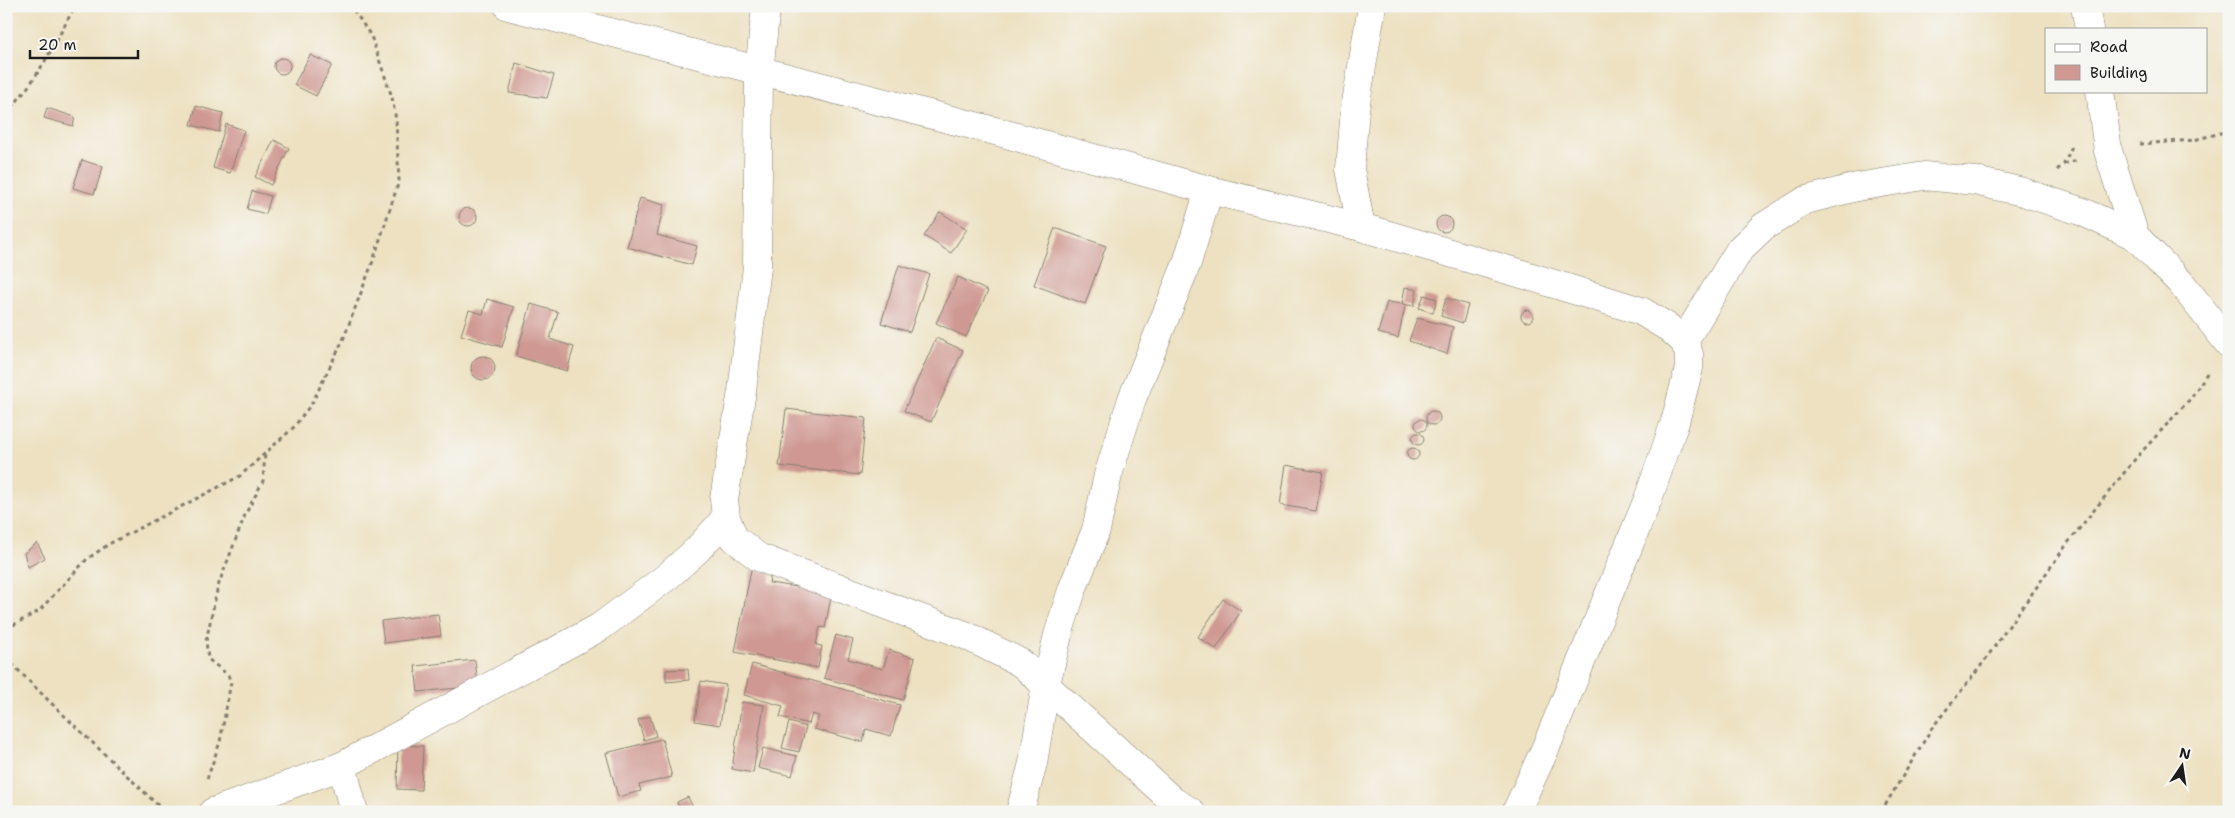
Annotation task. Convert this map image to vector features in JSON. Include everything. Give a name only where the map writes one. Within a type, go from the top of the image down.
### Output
[{"type":"street","points":[[508,6],[759,72],[995,131],[1209,190],[1361,227],[1641,311],[1669,328],[1684,341],[1688,354],[1689,368],[1669,439],[1648,499],[1546,747],[1516,812]]},
{"type":"street","points":[[766,6],[759,72],[757,267],[742,391],[724,499],[726,518],[734,538],[758,557],[965,635],[1021,662],[1173,800],[1191,812]]},
{"type":"street","points":[[1361,227],[1350,169],[1355,109],[1372,6]]},
{"type":"street","points":[[2085,6],[2089,28]]},
{"type":"street","points":[[2100,92],[2108,151],[2135,236]]},
{"type":"street","points":[[1684,341],[1740,249],[1763,227],[1806,200],[1857,187],[1924,176],[1975,181],[2023,192],[2083,212],[2135,236],[2181,283],[2228,343]]},
{"type":"street","points":[[1020,812],[1033,763],[1046,684],[1072,590],[1096,530],[1108,475],[1132,399],[1187,263],[1209,190]]},
{"type":"street","points":[[213,812],[342,766],[600,627],[668,576],[697,550],[726,518]]},
{"type":"street","points":[[342,766],[354,812]]},
{"type":"path","points":[[6,113],[20,99],[43,64],[75,6]]},
{"type":"path","points":[[6,630],[39,611],[87,559],[109,544],[237,478],[293,428],[312,403],[327,376],[370,269],[399,181],[396,120],[392,97],[371,36],[351,6]]},
{"type":"path","points":[[2108,151],[2141,143],[2194,140],[2229,131]]},
{"type":"path","points":[[2023,192],[2064,164],[2074,141]]},
{"type":"path","points":[[1881,812],[1932,728],[1980,667],[2067,544],[2136,458],[2192,397],[2228,343]]},
{"type":"path","points":[[204,784],[215,760],[220,742],[231,682],[228,674],[208,660],[206,641],[218,586],[246,515],[263,481],[265,453]]},
{"type":"path","points":[[6,658],[48,701],[165,812]]},
{"type":"building","points":[[310,55],[332,65],[316,96],[294,85]]},
{"type":"building","points":[[279,58],[285,58],[290,63],[288,72],[279,74],[274,69],[274,63]]},
{"type":"building","points":[[516,63],[554,75],[547,98],[509,93]]},
{"type":"building","points":[[196,106],[223,113],[219,132],[191,125]]},
{"type":"building","points":[[47,108],[75,117],[73,126],[44,118]]},
{"type":"building","points":[[226,124],[244,130],[230,173],[213,168]]},
{"type":"building","points":[[274,140],[289,148],[271,185],[255,177]]},
{"type":"building","points":[[82,160],[103,167],[94,194],[73,188]]},
{"type":"building","points":[[252,191],[271,196],[266,214],[247,209]]},
{"type":"building","points":[[640,198],[664,205],[657,235],[697,246],[692,265],[627,247]]},
{"type":"building","points":[[468,208],[474,211],[477,217],[474,223],[468,226],[462,223],[459,217],[462,211]]},
{"type":"building","points":[[940,212],[967,229],[951,253],[924,236]]},
{"type":"building","points":[[1441,216],[1447,216],[1452,221],[1450,230],[1441,232],[1436,227],[1436,221]]},
{"type":"building","points":[[1055,228],[1106,246],[1085,304],[1034,285]]},
{"type":"building","points":[[899,265],[929,274],[910,332],[881,323]]},
{"type":"building","points":[[958,277],[988,291],[966,337],[936,323]]},
{"type":"building","points":[[1405,287],[1417,290],[1414,306],[1402,304]]},
{"type":"building","points":[[1424,295],[1437,299],[1433,313],[1419,308]]},
{"type":"building","points":[[1446,298],[1468,305],[1463,323],[1441,316]]},
{"type":"building","points":[[487,299],[514,307],[502,347],[461,335],[469,310],[483,314]]},
{"type":"building","points":[[1387,302],[1402,304],[1405,307],[1398,338],[1378,333]]},
{"type":"building","points":[[531,304],[558,312],[550,339],[574,347],[567,371],[516,356]]},
{"type":"building","points":[[1525,310],[1529,310],[1533,316],[1529,322],[1525,322],[1521,318],[1521,314]]},
{"type":"building","points":[[1417,318],[1453,327],[1447,354],[1409,341]]},
{"type":"building","points":[[936,338],[963,350],[931,422],[904,411]]},
{"type":"building","points":[[483,356],[488,357],[494,363],[494,373],[488,379],[483,380],[478,379],[472,373],[471,368],[472,363],[478,357]]},
{"type":"building","points":[[786,409],[866,418],[860,475],[779,466]]},
{"type":"building","points":[[1433,411],[1438,413],[1440,418],[1438,423],[1433,425],[1428,423],[1426,418],[1428,413]]},
{"type":"building","points":[[1423,419],[1426,420],[1426,430],[1419,431],[1416,430],[1415,423],[1416,420]]},
{"type":"building","points":[[1416,433],[1420,433],[1424,439],[1420,445],[1416,445],[1412,441],[1412,437]]},
{"type":"building","points":[[1411,448],[1415,448],[1419,454],[1415,460],[1411,460],[1407,456],[1407,452]]},
{"type":"building","points":[[1286,465],[1323,472],[1316,511],[1280,505]]},
{"type":"building","points":[[37,543],[45,558],[28,567],[24,553]]},
{"type":"building","points":[[751,570],[771,573],[769,583],[832,592],[825,628],[820,627],[816,645],[822,646],[818,668],[735,652]]},
{"type":"building","points":[[1223,599],[1241,611],[1216,649],[1198,637]]},
{"type":"building","points":[[438,614],[441,636],[384,643],[381,621]]},
{"type":"building","points":[[836,635],[853,640],[848,659],[883,669],[889,650],[915,658],[903,700],[824,678]]},
{"type":"building","points":[[475,660],[478,686],[418,692],[415,666]]},
{"type":"building","points":[[752,664],[900,705],[891,736],[866,729],[863,742],[814,729],[819,716],[812,714],[809,724],[780,717],[783,706],[744,695]]},
{"type":"building","points":[[688,669],[689,680],[666,682],[666,670]]},
{"type":"building","points":[[701,681],[726,685],[720,725],[695,721]]},
{"type":"building","points":[[742,702],[764,705],[753,773],[732,769]]},
{"type":"building","points":[[650,716],[656,736],[644,740],[638,720]]},
{"type":"building","points":[[789,722],[806,727],[799,752],[782,748]]},
{"type":"building","points":[[662,739],[672,777],[639,785],[641,791],[618,797],[606,753]]},
{"type":"building","points":[[398,745],[423,746],[421,790],[397,789]]},
{"type":"building","points":[[763,748],[797,756],[792,776],[758,768]]},
{"type":"building","points":[[688,797],[695,812],[681,812],[677,802]]}]
